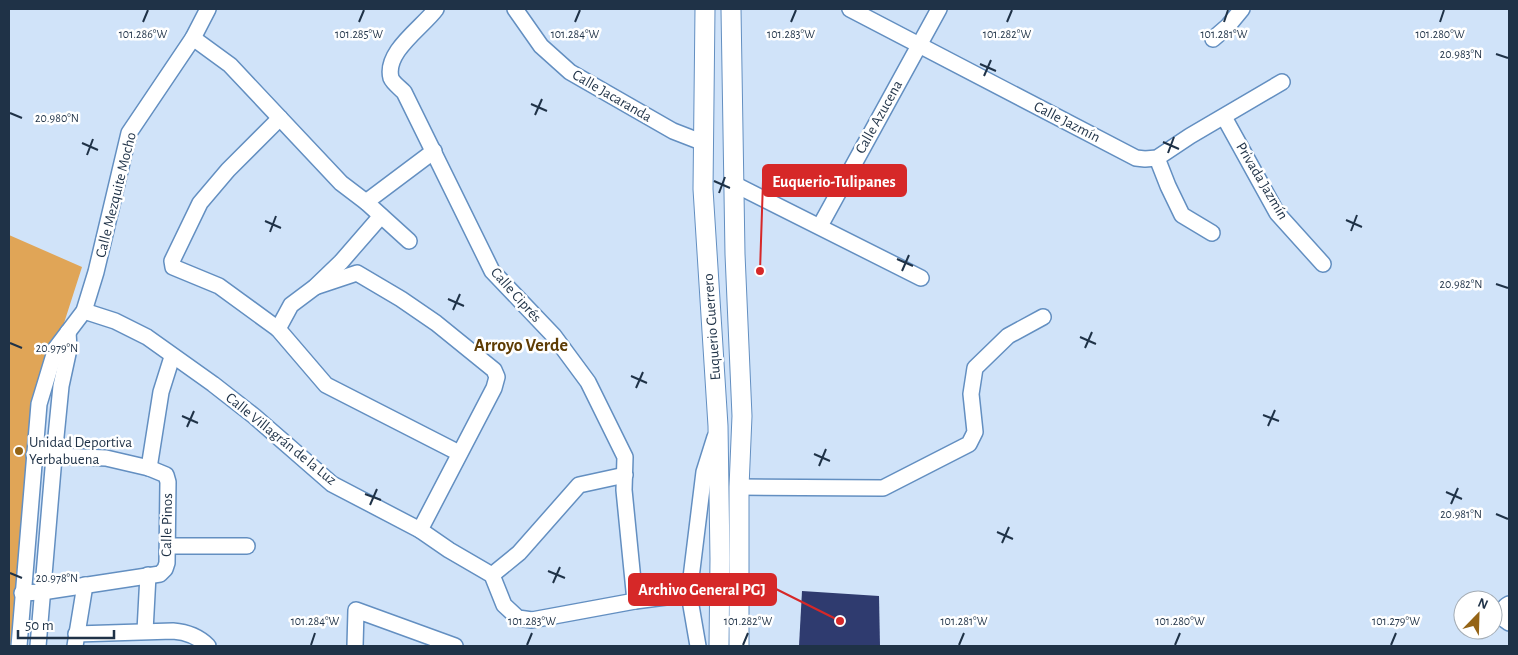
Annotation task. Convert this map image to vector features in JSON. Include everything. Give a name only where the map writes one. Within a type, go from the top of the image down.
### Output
[{"type":"main road","name":"Euquerio Guerrero","points":[[705,9],[703,189],[718,426],[719,646]]},
{"type":"main road","name":"Euquerio Guerrero","points":[[731,9],[735,254],[742,416],[739,487],[739,646]]},
{"type":"street","name":"Calle Mezquite Mocho","points":[[19,646],[39,404],[48,373],[56,348],[84,311],[96,272],[129,133],[193,38],[208,9]]},
{"type":"street","name":"Calle Ciprés","points":[[436,9],[431,16],[408,36],[391,64],[392,79],[404,92],[492,271],[554,336],[588,382],[625,457],[624,490],[635,601]]},
{"type":"street","name":"Calle Jacaranda","points":[[514,9],[541,46],[570,72],[673,131],[704,143]]},
{"type":"street","name":"Calle Jazmín","points":[[850,9],[1136,158],[1157,158]]},
{"type":"street","name":"Calle Azucena","points":[[820,226],[939,9]]},
{"type":"street","points":[[1213,39],[1228,26],[1242,9]]},
{"type":"street","points":[[193,38],[230,64],[341,183],[366,202],[409,241]]},
{"type":"street","points":[[1212,233],[1182,215],[1157,158],[1190,136],[1282,82]]},
{"type":"street","name":"Privada Jazmín","points":[[1224,117],[1277,213],[1324,264]]},
{"type":"street","points":[[280,118],[228,170],[200,203],[172,261],[172,267],[219,286],[278,329],[326,385],[459,453]]},
{"type":"street","points":[[366,202],[434,151]]},
{"type":"street","points":[[734,184],[921,278]]},
{"type":"street","points":[[278,329],[291,305],[315,287],[381,216]]},
{"type":"street","points":[[356,244],[357,273]]},
{"type":"street","points":[[315,287],[357,273],[401,299],[436,323],[494,370],[497,377],[496,383],[420,530]]},
{"type":"street","name":"Calle Villagrán de la Luz","points":[[84,311],[133,329],[213,384],[254,416],[332,484],[420,530],[449,550],[492,575]]},
{"type":"street","points":[[739,487],[883,488],[969,444],[975,432],[971,394],[975,368],[1008,336],[1043,317]]},
{"type":"street","points":[[38,646],[54,457],[63,377],[69,349],[68,332]]},
{"type":"street","points":[[149,468],[161,392],[172,356]]},
{"type":"street","points":[[48,373],[63,377]]},
{"type":"street","points":[[698,646],[689,594],[704,472],[718,426]]},
{"type":"street","name":"Calle Pinos","points":[[34,456],[106,458],[149,468],[166,475],[168,482],[167,563],[165,570],[160,574],[148,575]]},
{"type":"street","points":[[625,475],[579,485],[520,553],[492,575],[504,605],[518,618],[532,620],[635,601],[689,594]]},
{"type":"street","points":[[168,546],[247,546]]},
{"type":"street","points":[[22,593],[42,592],[148,575],[145,631]]},
{"type":"street","points":[[85,585],[76,640],[145,631],[183,632],[203,641],[208,646]]},
{"type":"street","points":[[1508,624],[1502,618],[1502,611],[1509,604]]},
{"type":"street","points":[[355,646],[356,610],[455,646]]},
{"type":"shaded area","name":"Unidad Deportiva Yerbabuena","points":[[9,235],[82,267],[48,373],[27,485],[14,614],[14,646],[9,646]]},
{"type":"building","points":[[802,591],[879,596],[880,646],[799,646]]},
{"type":"place","name":"Euquerio-Tulipanes","points":[[760,271]]},
{"type":"place","name":"Unidad Deportiva Yerbabuena","points":[[19,451]]},
{"type":"place","name":"Archivo General PGJ","points":[[840,621]]},
{"type":"district","name":"Arroyo Verde","points":[[521,346]]}]
